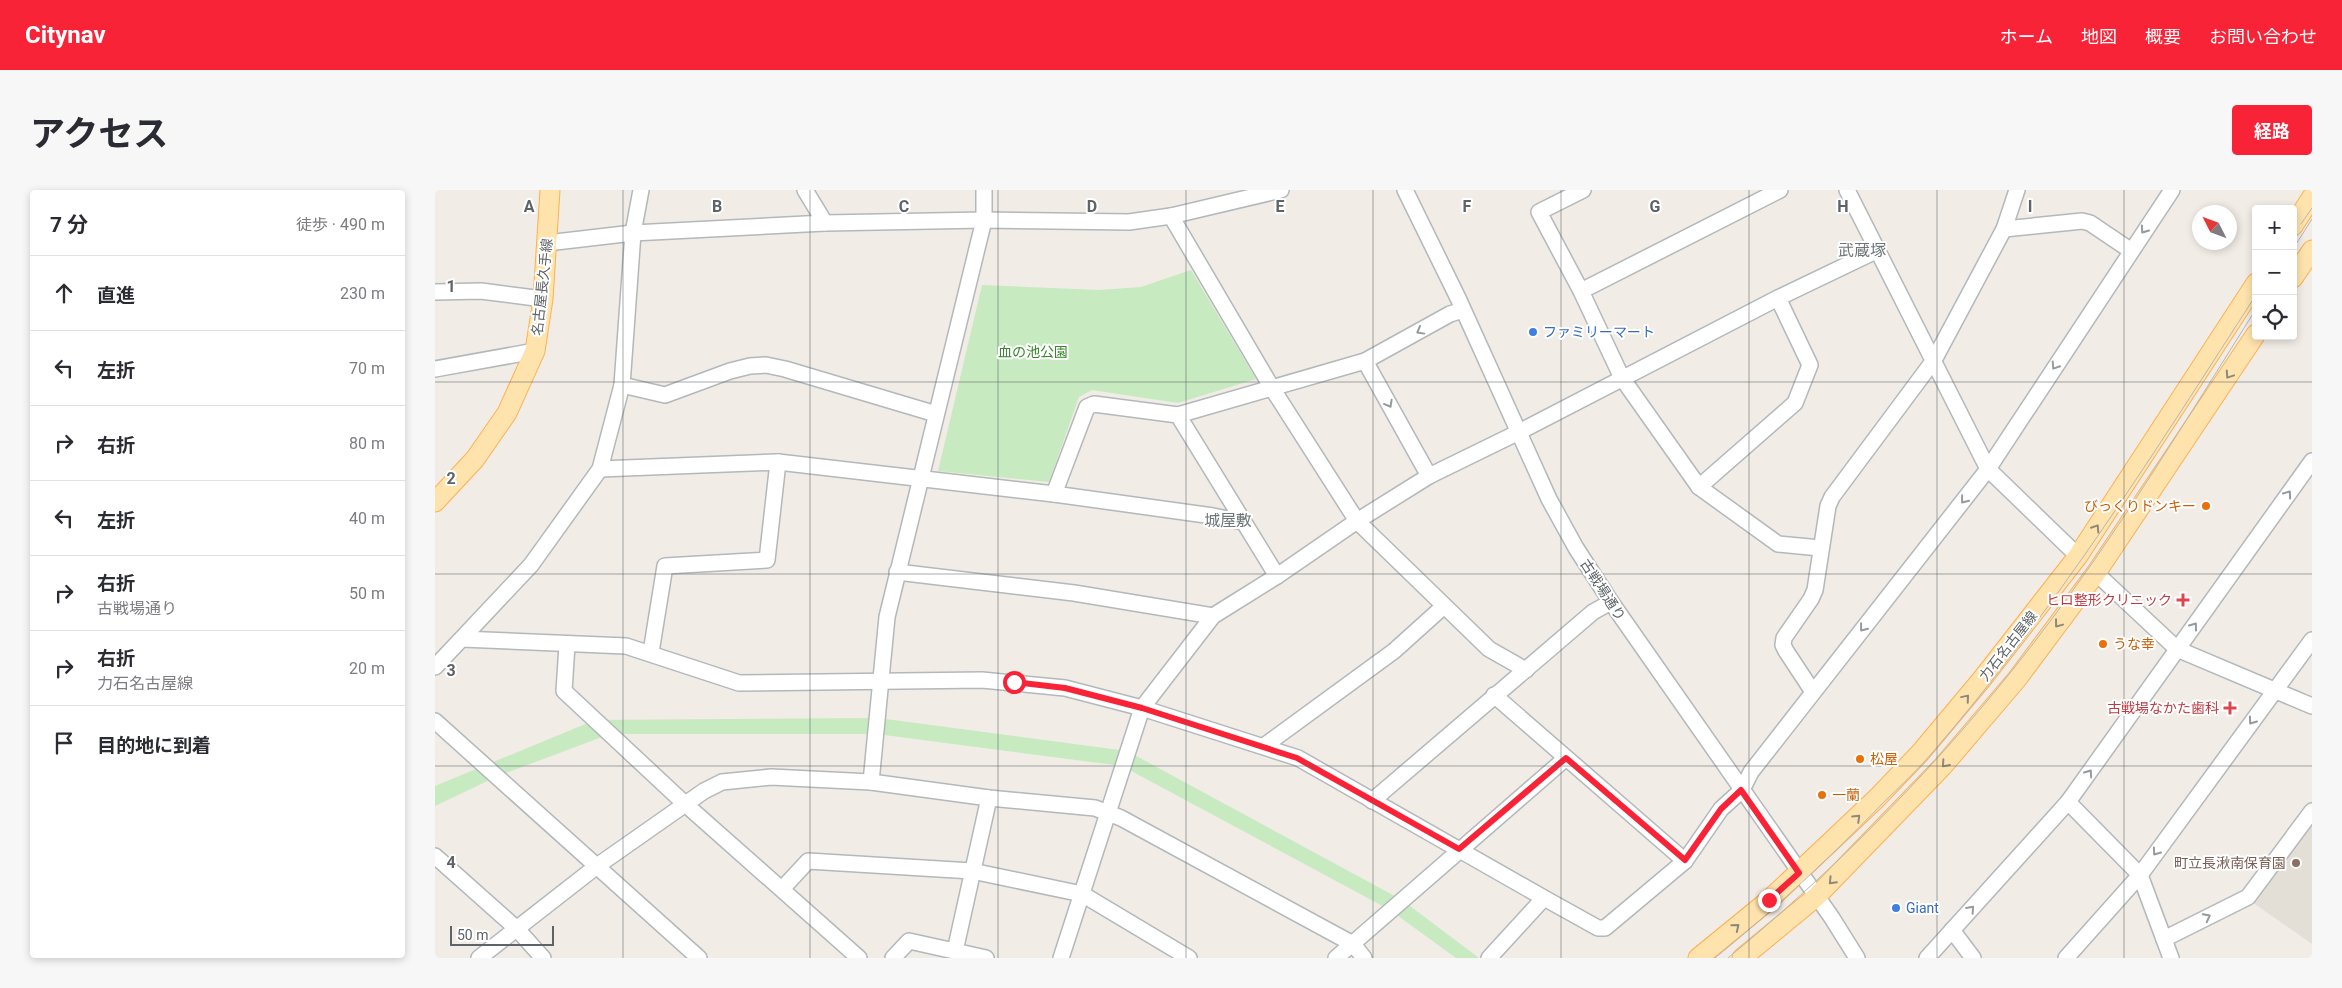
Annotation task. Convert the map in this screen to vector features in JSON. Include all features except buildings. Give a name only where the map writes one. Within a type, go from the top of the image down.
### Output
[{"type":"main road","name":"名古屋長久手線","points":[[435,502],[475,459],[507,413],[535,351],[543,299],[550,190]]},
{"type":"main road","points":[[2297,220],[2312,197]]},
{"type":"main road","points":[[2297,272],[2312,250]]},
{"type":"main road","name":"力石名古屋線","points":[[1698,958],[1769,900],[1877,798],[1921,753],[1994,665],[2078,556],[2252,289]]},
{"type":"main road","name":"力石名古屋線","points":[[1742,958],[1816,897],[1942,767],[2017,679],[2096,574],[2252,340]]},
{"type":"street","points":[[435,667],[531,565],[600,469],[622,385],[633,233],[641,190]]},
{"type":"street","points":[[805,190],[825,224]]},
{"type":"street","points":[[871,782],[879,681],[887,616],[984,220],[984,190]]},
{"type":"street","name":"古戦場通り","points":[[1405,190],[1463,310],[1549,499],[1576,548],[1611,602],[1857,958]]},
{"type":"street","points":[[1583,190],[1539,212],[1581,291],[1622,378],[1699,487],[1778,544],[1820,548]]},
{"type":"street","points":[[1581,291],[1780,190]]},
{"type":"street","points":[[1847,190],[1988,469],[2078,556]]},
{"type":"street","points":[[1813,692],[1783,645],[1784,638],[1811,599],[1815,590],[1828,506],[1832,497],[1934,360],[2004,229],[2017,190]]},
{"type":"street","points":[[462,639],[567,645],[626,646],[651,652],[739,683],[982,680],[1065,688],[1142,708],[1297,758],[1598,928],[1605,928],[1685,860],[1721,809],[1741,790],[1751,772],[1988,469],[2130,250],[2172,190]]},
{"type":"street","points":[[547,243],[633,233],[825,224],[984,220],[1129,222],[1171,216],[1274,191]]},
{"type":"street","points":[[1171,216],[1272,388],[1357,521],[1489,649],[1526,670]]},
{"type":"street","points":[[2004,229],[2082,221],[2090,223],[2130,250]]},
{"type":"street","points":[[1061,958],[1142,708],[1213,616],[1429,476],[1519,432],[1778,298],[1878,250]]},
{"type":"street","points":[[435,292],[481,290],[543,299]]},
{"type":"street","points":[[1699,487],[1795,403],[1810,365],[1778,298]]},
{"type":"street","points":[[1054,494],[1087,407],[1094,404],[1178,415],[1365,361],[1450,314],[1463,310]]},
{"type":"street","points":[[435,369],[535,351]]},
{"type":"street","points":[[1365,361],[1429,476]]},
{"type":"street","points":[[622,385],[665,395],[730,371],[766,365],[785,368],[936,414]]},
{"type":"street","points":[[1178,415],[1277,576]]},
{"type":"street","points":[[1927,958],[2068,802],[2312,461]]},
{"type":"street","points":[[600,469],[778,462],[1054,494],[1213,516],[1243,522]]},
{"type":"street","points":[[651,652],[665,566],[767,560],[778,462]]},
{"type":"street","points":[[897,572],[1074,594],[1213,616]]},
{"type":"street","points":[[2096,574],[2177,649],[2312,706]]},
{"type":"street","points":[[1372,801],[1593,612],[1611,602]]},
{"type":"street","points":[[1264,746],[1394,651],[1444,606]]},
{"type":"street","points":[[2066,958],[2140,875],[2312,640]]},
{"type":"street","points":[[567,645],[564,691],[684,803],[859,958]]},
{"type":"street","points":[[1494,695],[1685,860]]},
{"type":"street","points":[[435,721],[699,958]]},
{"type":"street","points":[[1336,958],[1459,849],[1566,758]]},
{"type":"street","points":[[479,958],[597,866],[684,803],[722,782],[743,778],[771,777],[871,782],[989,798],[1095,808],[1121,818],[1353,944],[1364,958]]},
{"type":"street","points":[[955,951],[989,798]]},
{"type":"street","points":[[2068,802],[2140,875],[2171,958]]},
{"type":"street","points":[[2164,939],[2248,897],[2312,811]]},
{"type":"street","points":[[435,856],[517,929],[543,958]]},
{"type":"street","points":[[782,889],[808,861],[972,871],[1082,894],[1189,958]]},
{"type":"street","points":[[1489,958],[1544,898]]},
{"type":"street","points":[[1952,930],[1973,958]]},
{"type":"street","points":[[893,958],[909,940],[986,958]]},
{"type":"shaded area","name":"町立長湫南保育園","points":[[2312,823],[2312,944],[2252,902]]},
{"type":"green space","name":"血の池公園","points":[[1191,270],[1256,379],[1178,403],[1092,390],[1079,397],[1049,482],[938,471],[982,285],[1099,290],[1141,287]]},
{"type":"green space","points":[[878,718],[1127,751],[1402,900],[1479,958],[1456,958],[1390,910],[1122,766],[877,734],[610,734],[498,776],[435,806],[435,786],[595,720]]},
{"type":"tram line","points":[[2301,224],[2312,208]]},
{"type":"tram line","points":[[2297,243],[2312,219]]},
{"type":"tram line","points":[[1715,958],[1843,844],[1920,766],[1977,699],[2020,644],[2102,530],[2252,301]]},
{"type":"tram line","points":[[1728,958],[1812,885],[1891,808],[1966,726],[2002,683],[2095,560],[2252,315]]},
{"type":"place","name":"ファミリーマート","points":[[1533,332]]},
{"type":"place","name":"びっくりドンキー","points":[[2206,506]]},
{"type":"place","name":"ヒロ整形クリニック","points":[[2183,600]]},
{"type":"place","name":"うな幸","points":[[2103,644]]},
{"type":"place","name":"古戦場なかた歯科","points":[[2230,708]]},
{"type":"place","name":"松屋","points":[[1860,759]]},
{"type":"place","name":"一蘭","points":[[1822,795]]},
{"type":"place","name":"町立長湫南保育園","points":[[2296,863]]},
{"type":"place","name":"Giant","points":[[1896,908]]},
{"type":"district","name":"武蔵塚","points":[[1862,250]]},
{"type":"district","name":"城屋敷","points":[[1228,520]]},
{"type":"route","points":[[1014,682],[1065,688],[1142,708],[1297,758],[1459,849],[1566,758],[1685,860],[1721,809],[1741,790],[1799,873],[1769,900]]}]
